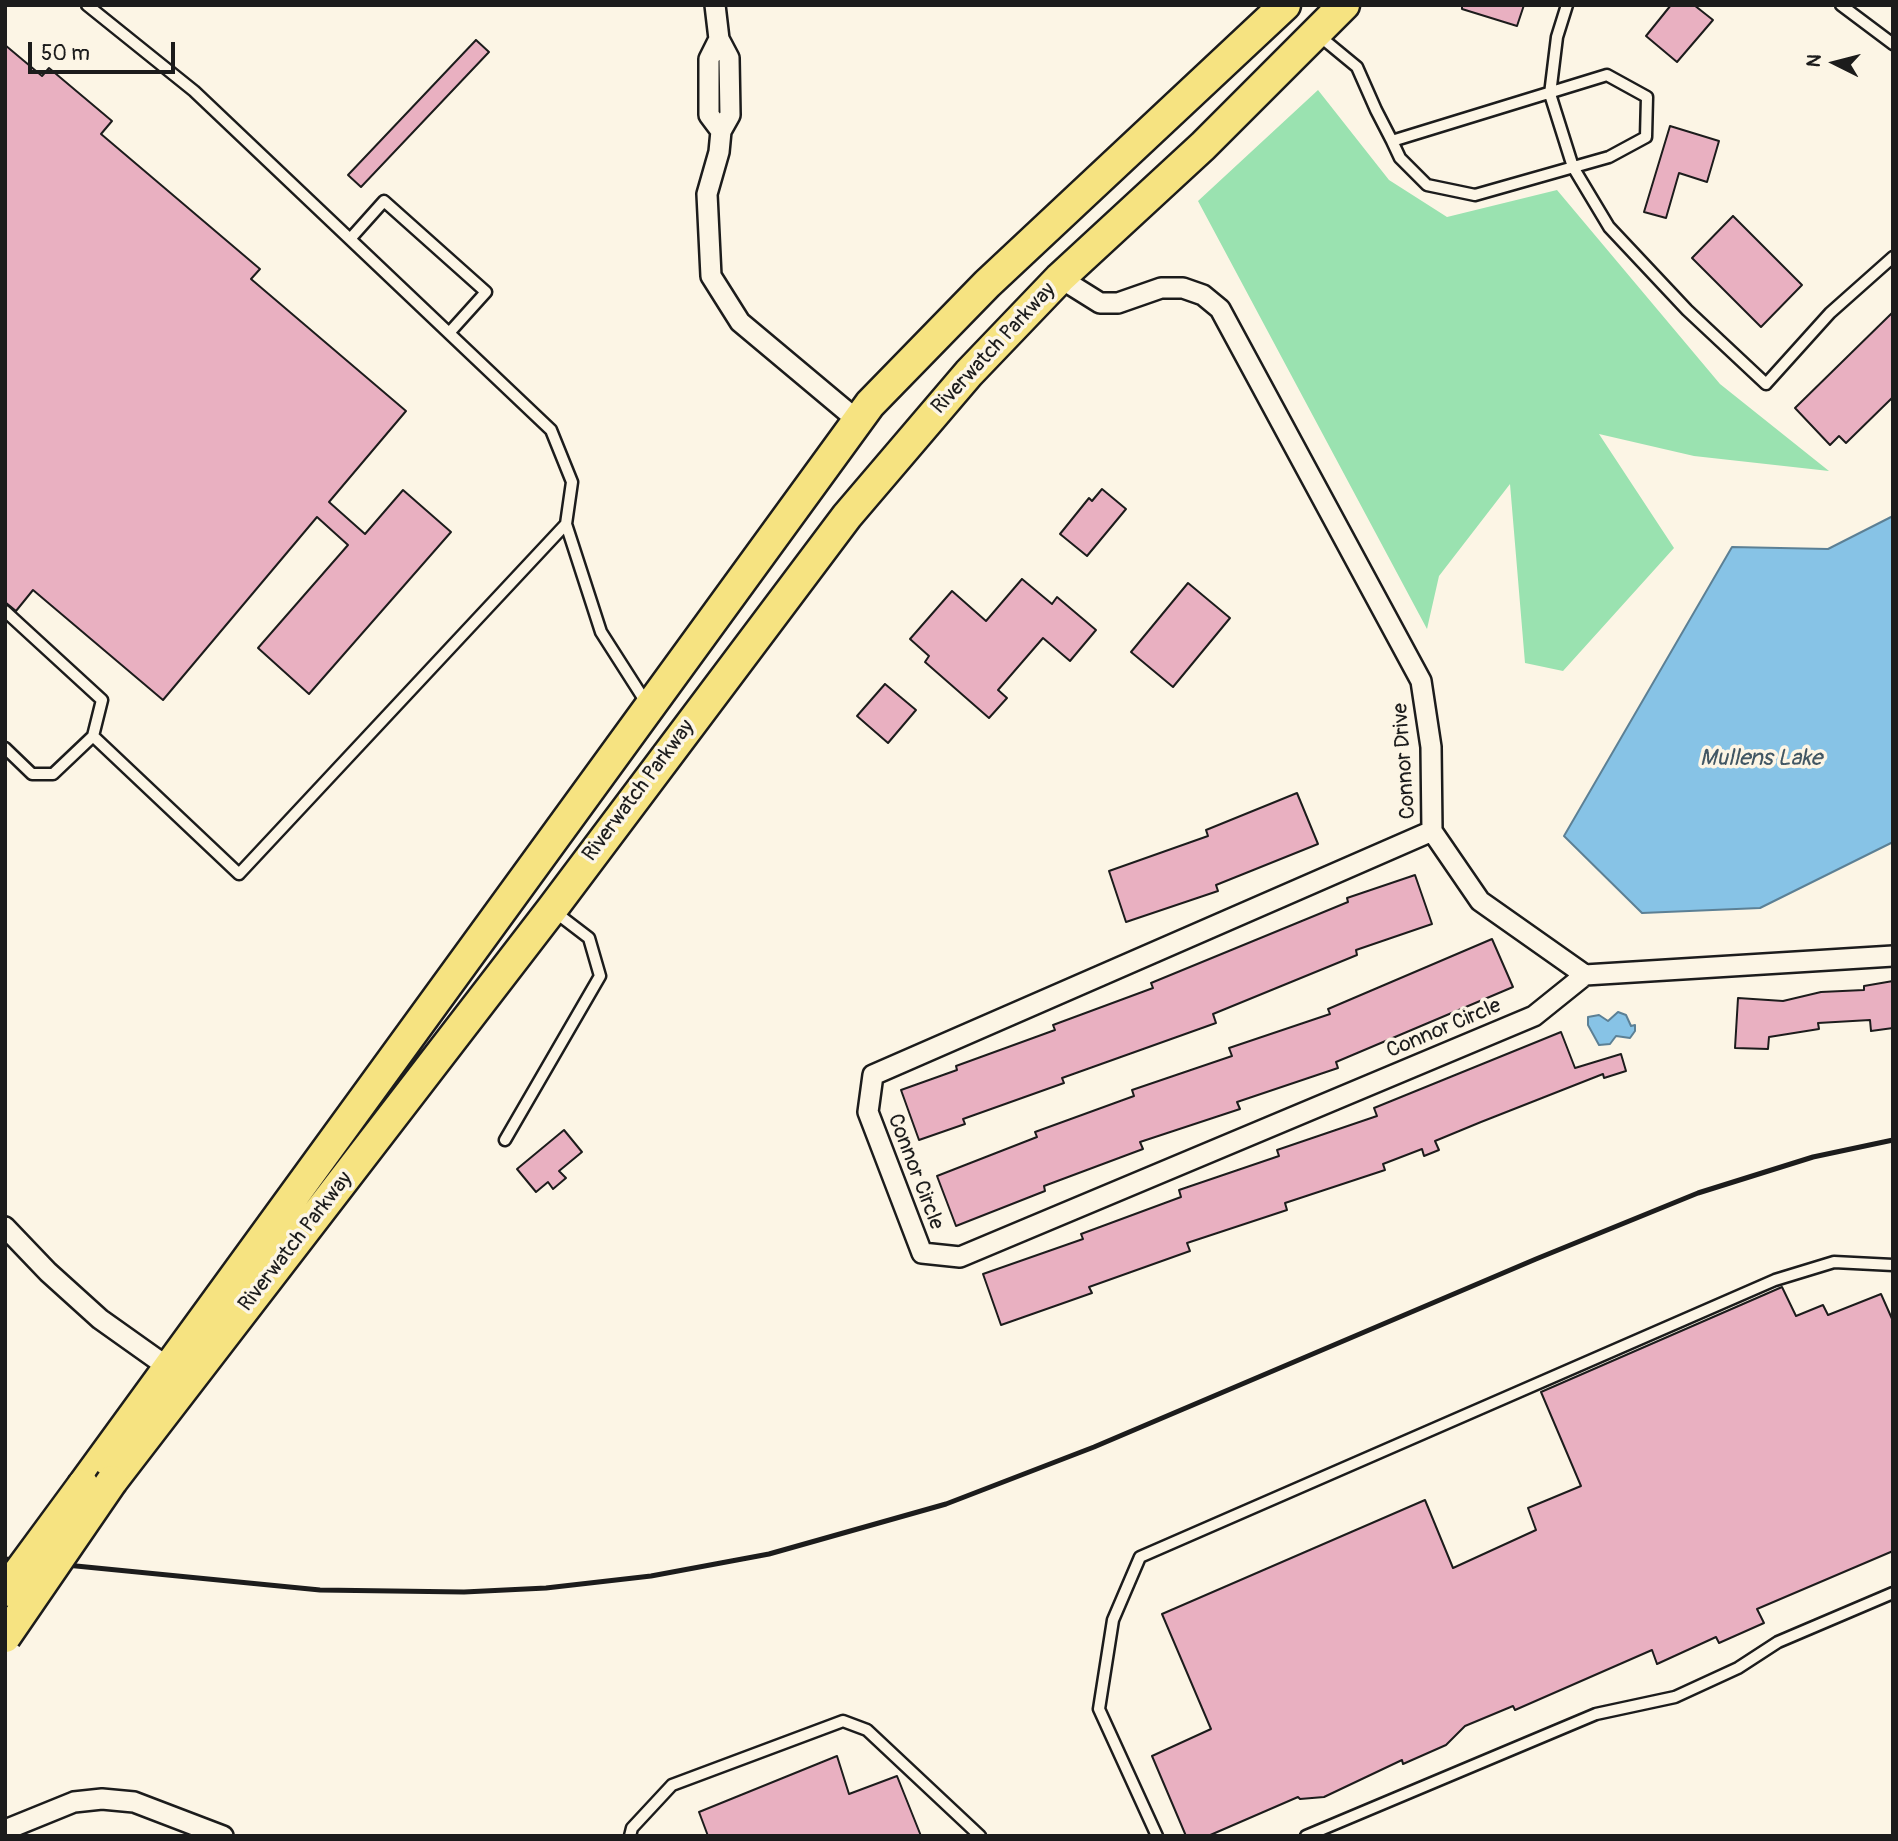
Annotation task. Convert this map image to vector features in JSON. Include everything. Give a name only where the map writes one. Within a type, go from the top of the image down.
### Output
[{"type":"main road","name":"Riverwatch Parkway","points":[[5,1637],[112,1480],[178,1375],[648,707],[857,420],[987,284],[1285,5]]},
{"type":"main road","name":"Riverwatch Parkway","points":[[5,1591],[83,1485],[178,1375],[552,909],[847,516],[961,382],[1060,278],[1203,146],[1344,5]]},
{"type":"street","points":[[715,5],[719,39],[729,58],[730,115],[721,131],[719,152],[707,194],[711,276],[740,322],[857,420]]},
{"type":"street","name":"Connor Drive","points":[[1060,278],[1100,303],[1118,303],[1161,288],[1183,288],[1203,295],[1220,309],[1422,681],[1431,747],[1432,831],[1480,901],[1585,975]]},
{"type":"street","name":"Connor Circle","points":[[1432,831],[873,1075],[868,1112],[922,1253],[960,1257],[973,1252],[1534,1016],[1585,975]]},
{"type":"street","points":[[1585,975],[1893,956]]},
{"type":"street","points":[[5,1227],[48,1272],[100,1319],[178,1375]]},
{"type":"street","points":[[5,1830],[74,1802],[102,1799],[134,1802],[223,1836]]},
{"type":"lane","points":[[87,5],[194,91],[551,430],[572,482],[566,524],[601,632],[648,707]]},
{"type":"lane","points":[[1567,5],[1557,37],[1550,94],[1573,167],[1609,227],[1687,310],[1766,384],[1830,313],[1893,257]]},
{"type":"lane","points":[[1841,5],[1893,44]]},
{"type":"lane","points":[[1315,33],[1357,67],[1391,141],[1400,158],[1427,185],[1475,195],[1609,157],[1646,137],[1647,97],[1607,75],[1391,141]]},
{"type":"lane","points":[[350,239],[384,201],[486,292],[449,333]]},
{"type":"lane","points":[[93,736],[240,874],[566,524]]},
{"type":"lane","points":[[5,611],[102,701],[93,736],[53,774],[32,774],[5,748]]},
{"type":"lane","points":[[505,1140],[600,976],[589,938],[552,909]]},
{"type":"lane","points":[[1157,1836],[1100,1709],[1113,1620],[1140,1557],[1775,1280],[1834,1262],[1893,1265]]},
{"type":"lane","points":[[1306,1836],[1596,1714],[1675,1697],[1738,1668],[1778,1642],[1893,1593]]},
{"type":"lane","points":[[630,1836],[632,1828],[672,1785],[843,1721],[867,1730],[980,1836]]},
{"type":"green space","points":[[1318,90],[1389,180],[1447,217],[1557,190],[1720,384],[1829,471],[1694,456],[1599,434],[1674,548],[1563,671],[1525,663],[1510,484],[1439,576],[1427,629],[1198,201]]},
{"type":"water","name":"Mullens Lake","points":[[1893,516],[1893,842],[1760,908],[1642,913],[1564,836],[1732,547],[1828,549]]},
{"type":"water","points":[[1618,1012],[1626,1015],[1631,1026],[1635,1025],[1635,1031],[1630,1038],[1616,1036],[1610,1044],[1599,1045],[1588,1025],[1588,1017],[1599,1015],[1608,1021]]},
{"type":"building","points":[[1462,5],[1524,5],[1517,26],[1462,9]]},
{"type":"building","points":[[1671,5],[1694,5],[1713,20],[1677,62],[1646,36]]},
{"type":"building","points":[[476,40],[489,52],[361,187],[348,175]]},
{"type":"building","points":[[5,45],[42,76],[49,68],[112,121],[101,134],[260,269],[251,279],[406,411],[329,502],[365,534],[403,490],[451,532],[309,694],[258,648],[348,545],[317,517],[163,700],[33,590],[16,611],[5,602]]},
{"type":"building","points":[[1670,126],[1719,141],[1707,182],[1679,173],[1666,218],[1644,212]]},
{"type":"building","points":[[1733,216],[1802,285],[1761,327],[1692,258]]},
{"type":"building","points":[[1893,312],[1893,397],[1846,443],[1839,436],[1830,445],[1795,408]]},
{"type":"building","points":[[1102,489],[1126,509],[1087,556],[1060,534],[1089,498],[1092,501]]},
{"type":"building","points":[[1022,579],[1052,604],[1057,597],[1096,630],[1070,661],[1043,638],[998,690],[1007,698],[989,718],[925,662],[929,656],[910,639],[952,591],[986,621]]},
{"type":"building","points":[[1188,583],[1230,618],[1173,687],[1131,652]]},
{"type":"building","points":[[885,684],[916,710],[888,743],[857,716]]},
{"type":"building","points":[[1297,793],[1318,844],[1216,885],[1218,891],[1126,922],[1109,871],[1208,836],[1206,830]]},
{"type":"building","points":[[1415,875],[1432,924],[1356,950],[1357,955],[1213,1014],[1216,1023],[1062,1078],[1064,1083],[963,1119],[965,1124],[919,1140],[901,1090],[957,1070],[956,1066],[1055,1030],[1053,1025],[1153,988],[1151,983],[1348,902],[1347,898]]},
{"type":"building","points":[[1492,939],[1513,987],[1336,1062],[1338,1068],[1237,1102],[1240,1109],[1140,1142],[1143,1149],[1044,1186],[1045,1191],[956,1226],[937,1176],[1037,1137],[1035,1132],[1134,1096],[1132,1090],[1232,1056],[1229,1048],[1330,1014],[1328,1009]]},
{"type":"building","points":[[1893,981],[1893,1028],[1871,1031],[1870,1020],[1818,1023],[1819,1029],[1769,1037],[1768,1049],[1735,1048],[1738,998],[1783,1001],[1821,992],[1864,990],[1864,986]]},
{"type":"building","points":[[1561,1032],[1575,1068],[1621,1054],[1626,1071],[1604,1078],[1603,1074],[1481,1122],[1435,1141],[1439,1150],[1424,1156],[1422,1149],[1383,1164],[1385,1170],[1285,1203],[1287,1210],[1187,1243],[1190,1251],[1089,1287],[1092,1293],[1001,1325],[983,1274],[1083,1239],[1081,1234],[1181,1197],[1179,1190],[1279,1156],[1277,1150],[1377,1116],[1374,1108]]},
{"type":"building","points":[[564,1130],[582,1152],[559,1171],[566,1178],[553,1189],[548,1182],[536,1192],[517,1169]]},
{"type":"building","points":[[1782,1287],[1796,1316],[1823,1305],[1828,1315],[1881,1294],[1893,1321],[1893,1551],[1757,1609],[1764,1623],[1719,1643],[1716,1637],[1657,1664],[1652,1650],[1515,1710],[1513,1706],[1465,1726],[1446,1745],[1403,1764],[1402,1760],[1324,1797],[1298,1797],[1208,1836],[1186,1836],[1152,1756],[1211,1729],[1162,1614],[1425,1500],[1453,1568],[1536,1530],[1528,1508],[1581,1486],[1541,1392]]},
{"type":"building","points":[[837,1756],[849,1794],[897,1776],[921,1836],[708,1836],[699,1812]]},
{"type":"railway","points":[[5,1559],[320,1590],[464,1592],[546,1588],[651,1576],[769,1554],[946,1504],[1094,1447],[1698,1193],[1813,1157],[1893,1140]]}]
